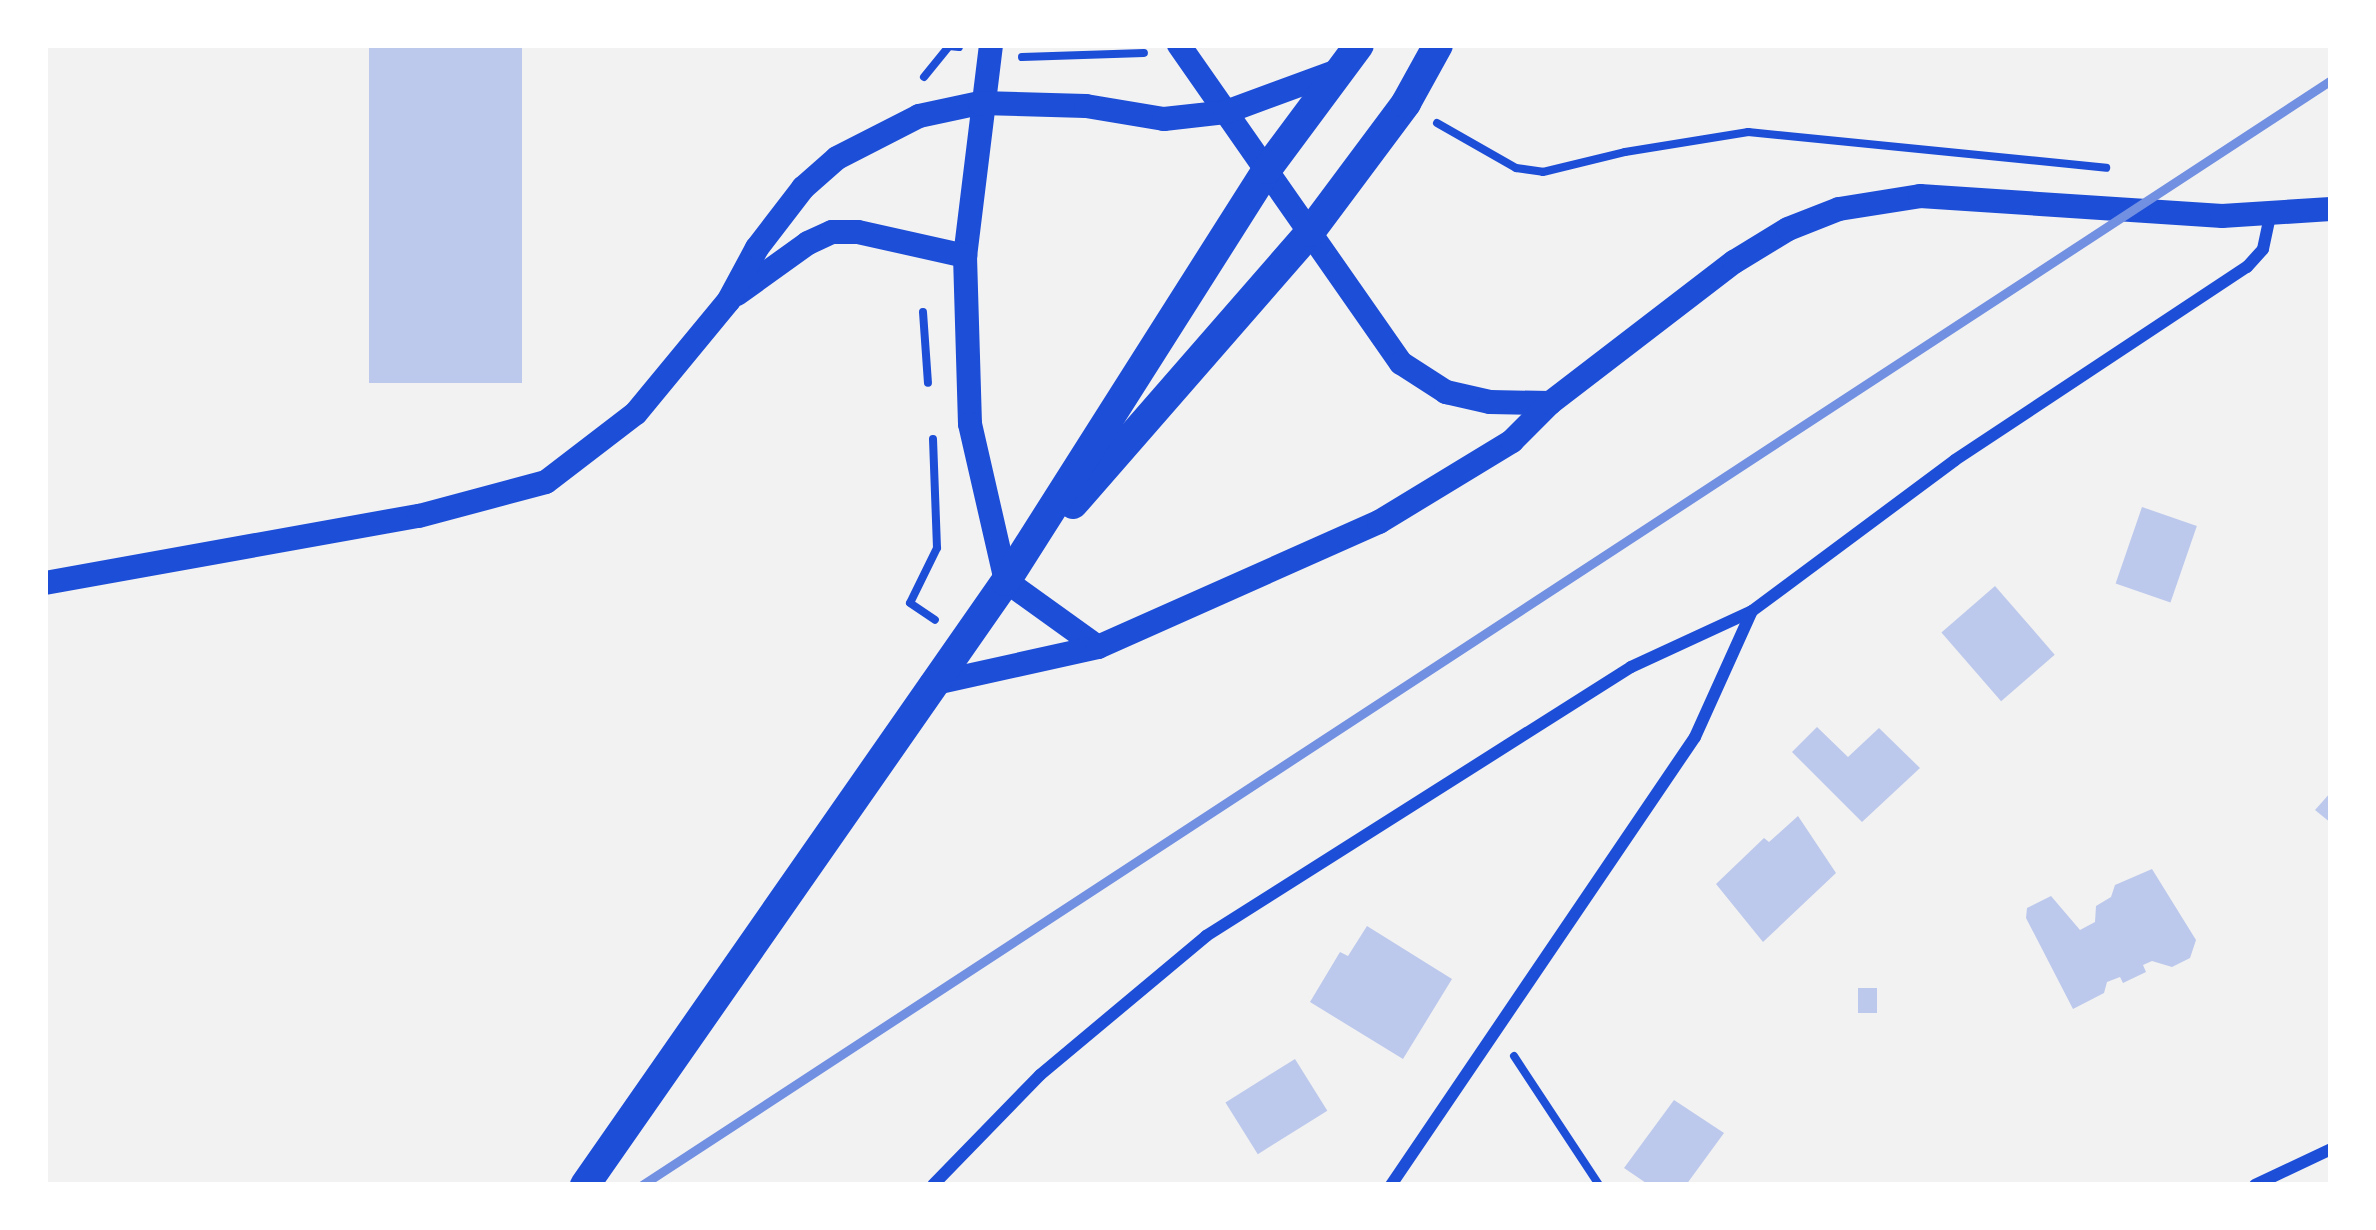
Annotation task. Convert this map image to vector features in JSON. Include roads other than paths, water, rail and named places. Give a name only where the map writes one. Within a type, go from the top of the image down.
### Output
[{"type":"main road","points":[[1179,45],[1401,363],[1445,392],[1490,402],[1550,404]]},
{"type":"main road","points":[[1006,581],[1310,232],[1406,103],[1438,45]]},
{"type":"main road","points":[[991,49],[980,104],[965,256],[970,424],[1006,581],[1098,647]]},
{"type":"main road","points":[[48,583],[419,516],[546,482],[636,413],[729,300],[803,188],[837,158],[919,116],[980,104],[1086,106],[1164,119],[1226,112],[1350,57]]},
{"type":"main road","points":[[591,1177],[1006,581],[1267,169],[1350,57]]},
{"type":"main road","points":[[931,684],[1098,647],[1379,522],[1512,441],[1550,404],[1734,262],[1788,229],[1880,200],[1978,199],[2270,217],[2331,209]]},
{"type":"main road","points":[[729,300],[808,242],[832,232],[857,232],[965,256]]},
{"type":"street","points":[[933,1185],[1040,1075],[1206,936],[1630,667],[1752,611],[1955,460],[2247,267],[2263,249],[2270,217]]},
{"type":"street","points":[[1391,1185],[1695,737],[1752,611]]},
{"type":"street","points":[[2255,1185],[2331,1149]]},
{"type":"railway","points":[[642,1185],[2331,80]]}]
